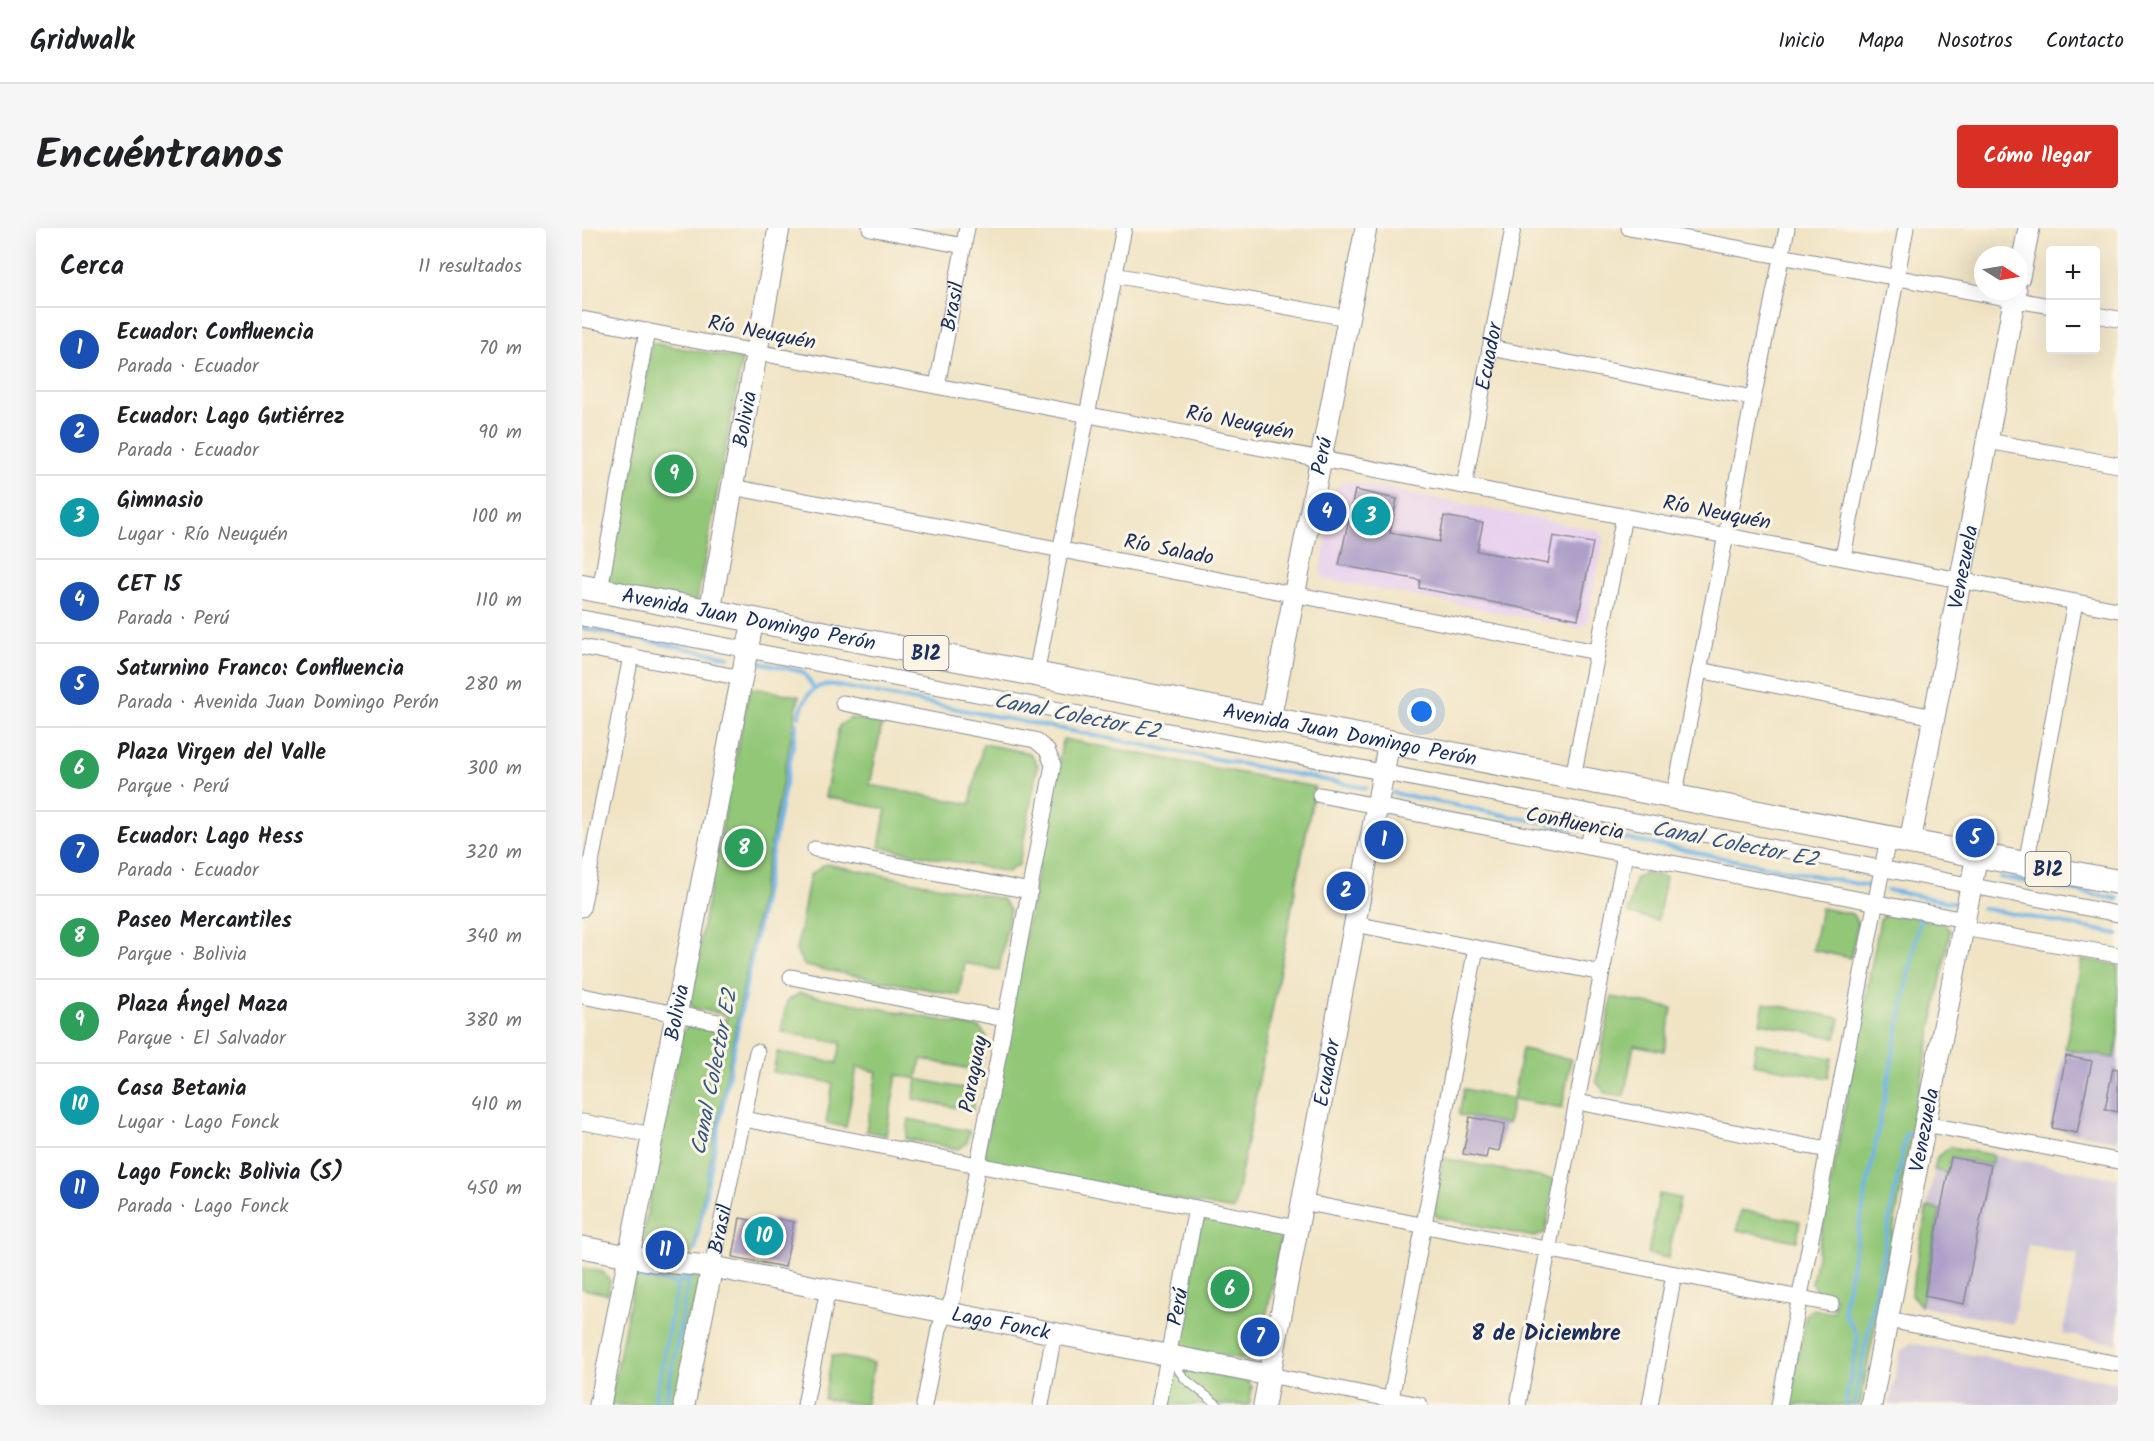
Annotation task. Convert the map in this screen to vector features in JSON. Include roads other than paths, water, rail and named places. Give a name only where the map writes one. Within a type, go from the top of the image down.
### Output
[{"type":"main road","name":"Avenida Juan Domingo Perón","points":[[591,588],[2118,882]]},
{"type":"street","name":"Bolivia","points":[[710,611],[779,228]]},
{"type":"street","points":[[870,228],[964,246]]},
{"type":"street","name":"Brasil","points":[[938,386],[968,228]]},
{"type":"street","points":[[1036,674],[1124,228]]},
{"type":"street","name":"Perú","points":[[1270,719],[1366,228]]},
{"type":"street","name":"Ecuador","points":[[1464,486],[1513,228]]},
{"type":"street","points":[[1629,228],[1897,277],[1974,289]]},
{"type":"street","points":[[1674,797],[1787,228]]},
{"type":"street","points":[[1843,557],[1906,228]]},
{"type":"street","points":[[2025,246],[2029,228]]},
{"type":"street","points":[[1114,275],[1348,318]]},
{"type":"street","points":[[2028,299],[2046,305]]},
{"type":"street","name":"Venezuela","points":[[1899,840],[1934,717],[2015,300]]},
{"type":"street","points":[[2100,316],[2118,319]]},
{"type":"street","name":"Río Neuquén","points":[[582,319],[2118,610]]},
{"type":"street","points":[[591,588],[647,331]]},
{"type":"street","points":[[1490,348],[1753,398]]},
{"type":"street","points":[[1988,441],[2118,465]]},
{"type":"street","name":"Río Salado","points":[[732,487],[1597,652]]},
{"type":"street","points":[[1573,777],[1624,516]]},
{"type":"street","points":[[2025,864],[2075,602]]},
{"type":"street","points":[[582,618],[2118,914]]},
{"type":"street","name":"Bolivia","points":[[600,1405],[753,620]]},
{"type":"street","points":[[582,647],[742,678]]},
{"type":"street","points":[[582,909],[586,872],[631,656]]},
{"type":"street","points":[[1699,670],[1934,717]]},
{"type":"street","name":"Paraguay","points":[[843,703],[1027,738],[1047,750],[1053,772],[953,1296],[938,1332],[924,1405]]},
{"type":"street","name":"Ecuador","points":[[1263,1405],[1389,742]]},
{"type":"street","name":"Confluencia","points":[[1320,795],[1875,903],[1964,924],[2118,955]]},
{"type":"street","points":[[1588,847],[1594,813]]},
{"type":"street","points":[[1779,1405],[1882,868],[1899,840]]},
{"type":"street","points":[[816,849],[1030,891]]},
{"type":"street","points":[[1518,1405],[1625,854]]},
{"type":"street","name":"Venezuela","points":[[1871,1405],[1977,855]]},
{"type":"street","points":[[1354,924],[1602,973]]},
{"type":"street","points":[[1391,1399],[1476,948]]},
{"type":"street","points":[[791,977],[1005,1019]]},
{"type":"street","points":[[582,996],[719,1022]]},
{"type":"street","name":"Brasil","points":[[684,1405],[757,1052]]},
{"type":"street","points":[[1577,1102],[1828,1150]]},
{"type":"street","points":[[744,1119],[1297,1228]]},
{"type":"street","points":[[582,1122],[652,1135]]},
{"type":"street","points":[[1925,1124],[2118,1161]]},
{"type":"street","points":[[1302,1202],[1831,1304]]},
{"type":"street","name":"Perú","points":[[1159,1405],[1196,1208]]},
{"type":"street","name":"Lago Fonck","points":[[582,1247],[712,1267],[1420,1405]]},
{"type":"street","points":[[1650,1405],[1674,1274]]},
{"type":"street","points":[[805,1405],[828,1290]]},
{"type":"street","points":[[1888,1320],[2118,1364]]},
{"type":"street","points":[[1041,1405],[1054,1334]]},
{"type":"lane","points":[[1168,1356],[1185,1379],[1218,1405]]},
{"type":"waterway","points":[[582,628],[729,657]]},
{"type":"waterway","points":[[757,662],[803,672],[814,688]]},
{"type":"waterway","name":"Canal Colector E2","points":[[799,716],[810,693],[820,686],[834,685],[1366,788]]},
{"type":"waterway","name":"Canal Colector E2","points":[[695,1249],[797,724]]},
{"type":"waterway","name":"Canal Colector E2","points":[[1393,793],[1585,831]]},
{"type":"waterway","name":"Canal Colector E2","points":[[1596,833],[1868,886]]},
{"type":"waterway","points":[[2000,877],[2118,899]]},
{"type":"waterway","name":"Canal Colector E2","points":[[1887,890],[1955,903]]},
{"type":"waterway","name":"Canal Colector E2","points":[[1982,908],[2118,934]]},
{"type":"waterway","points":[[1845,1405],[1858,1336],[1845,1315],[1844,1305],[1920,917]]},
{"type":"waterway","points":[[1854,1405],[1906,1133],[1916,1135]]},
{"type":"waterway","points":[[635,1277],[678,1284]]},
{"type":"waterway","name":"Canal Colector E2","points":[[654,1405],[677,1286],[681,1280],[689,1279],[665,1405]]},
{"type":"place","name":"Plaza Ángel Maza","points":[[674,474]]},
{"type":"place","name":"CET 15","points":[[1327,512]]},
{"type":"place","name":"Gimnasio","points":[[1371,516]]},
{"type":"place","name":"Saturnino Franco: Confluencia","points":[[1975,838]]},
{"type":"place","name":"Ecuador: Confluencia","points":[[1384,840]]},
{"type":"place","name":"Paseo Mercantiles","points":[[744,848]]},
{"type":"place","name":"Ecuador: Lago Gutiérrez","points":[[1346,891]]},
{"type":"place","name":"Casa Betania","points":[[764,1236]]},
{"type":"place","name":"Lago Fonck: Bolivia (S)","points":[[665,1250]]},
{"type":"place","name":"Plaza Virgen del Valle","points":[[1230,1289]]},
{"type":"place","name":"Ecuador: Lago Hess","points":[[1260,1337]]},
{"type":"district","name":"8 de Diciembre","points":[[1546,1332]]}]
